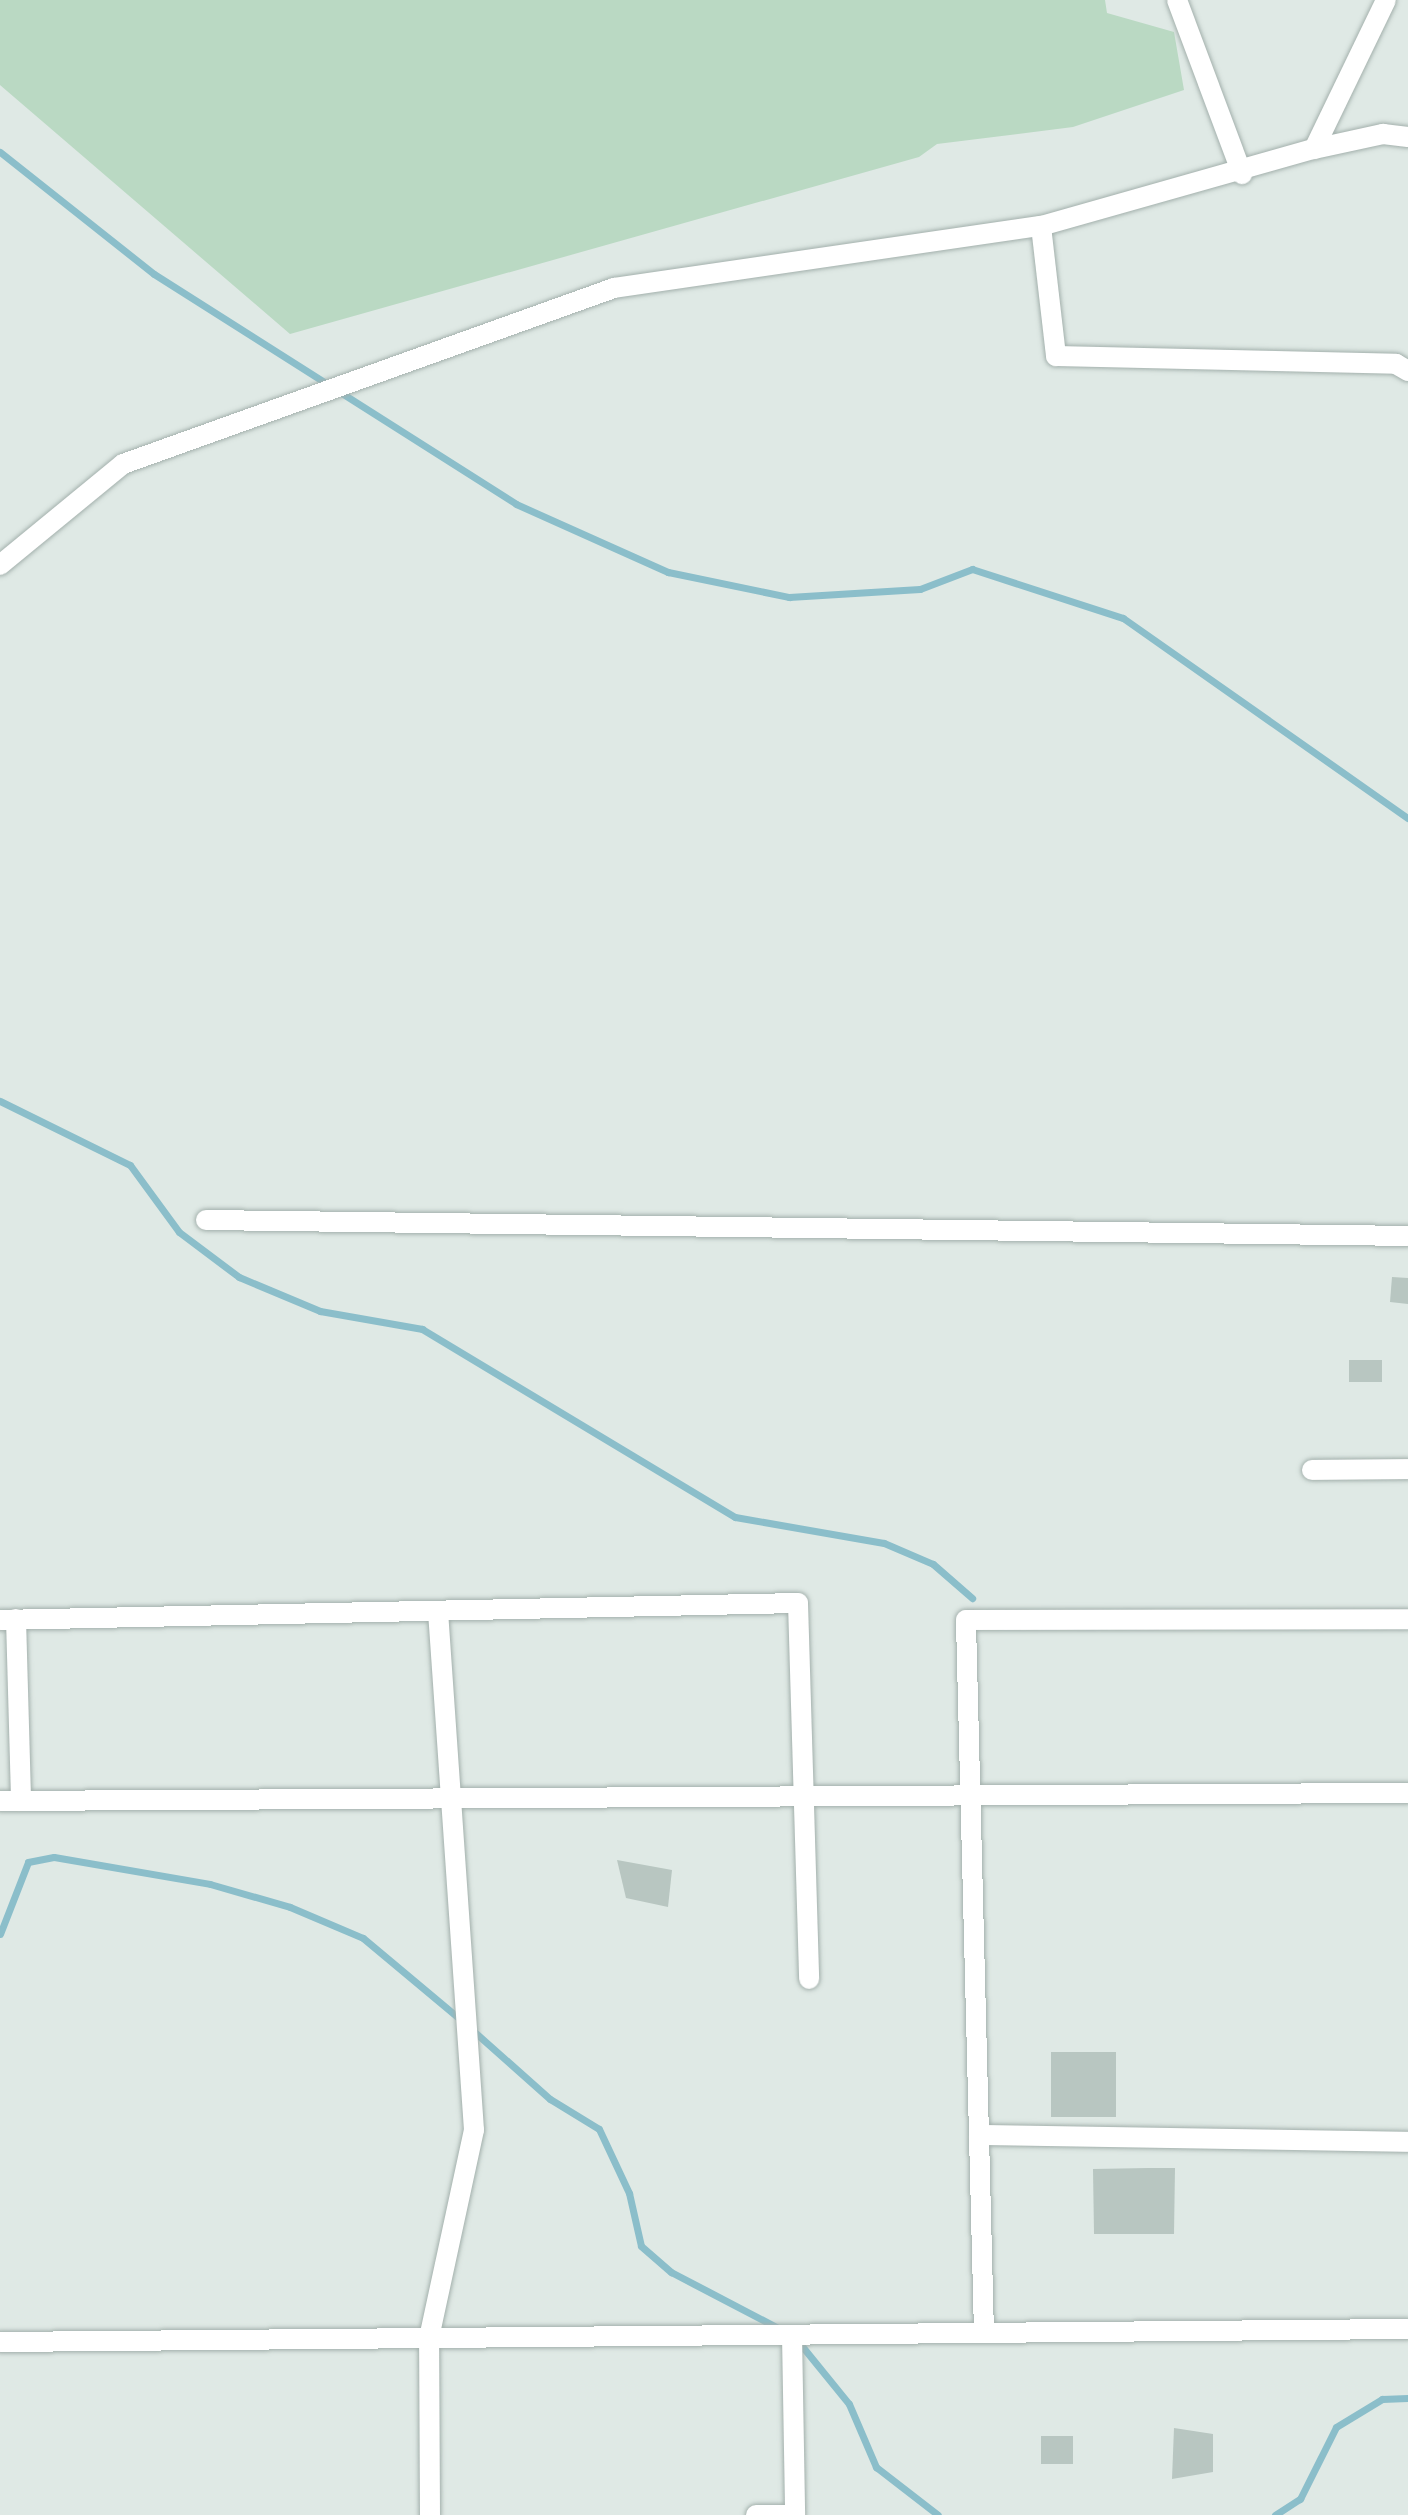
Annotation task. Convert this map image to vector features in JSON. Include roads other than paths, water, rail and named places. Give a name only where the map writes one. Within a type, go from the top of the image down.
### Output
[{"type":"street","points":[[1177,0],[1242,174]]},
{"type":"street","points":[[1314,149],[1386,0]]},
{"type":"street","points":[[0,565],[123,464],[614,288],[1041,226],[1242,174],[1314,149],[1383,134],[1408,137]]},
{"type":"street","points":[[1041,226],[1056,356],[1396,364],[1408,371]]},
{"type":"street","points":[[206,1220],[1408,1236]]},
{"type":"street","points":[[1312,1470],[1408,1469]]},
{"type":"street","points":[[21,1801],[8,1620],[798,1603],[809,1979]]},
{"type":"street","points":[[430,2515],[429,2338],[474,2130],[438,1611]]},
{"type":"street","points":[[984,2333],[966,1620],[1408,1619]]},
{"type":"street","points":[[0,1801],[1408,1793]]},
{"type":"street","points":[[979,2135],[1408,2142]]},
{"type":"street","points":[[0,2342],[1408,2329]]},
{"type":"street","points":[[756,2515],[795,2515],[792,2335]]},
{"type":"waterway","points":[[0,152],[154,274],[516,504],[668,572],[789,597],[920,589],[972,569],[1123,618],[1408,818]]},
{"type":"waterway","points":[[0,1101],[130,1165],[179,1232],[239,1277],[320,1311],[422,1329],[735,1517],[884,1543],[933,1564],[972,1598]]},
{"type":"waterway","points":[[0,1934],[28,1862],[54,1857],[210,1884],[290,1907],[363,1938],[461,2020]]},
{"type":"waterway","points":[[470,2028],[550,2099],[599,2129],[629,2193],[641,2246],[671,2272],[780,2329]]},
{"type":"waterway","points":[[797,2340],[849,2404],[876,2467],[938,2515]]},
{"type":"waterway","points":[[1275,2515],[1300,2499],[1336,2427],[1382,2399],[1408,2398]]}]
